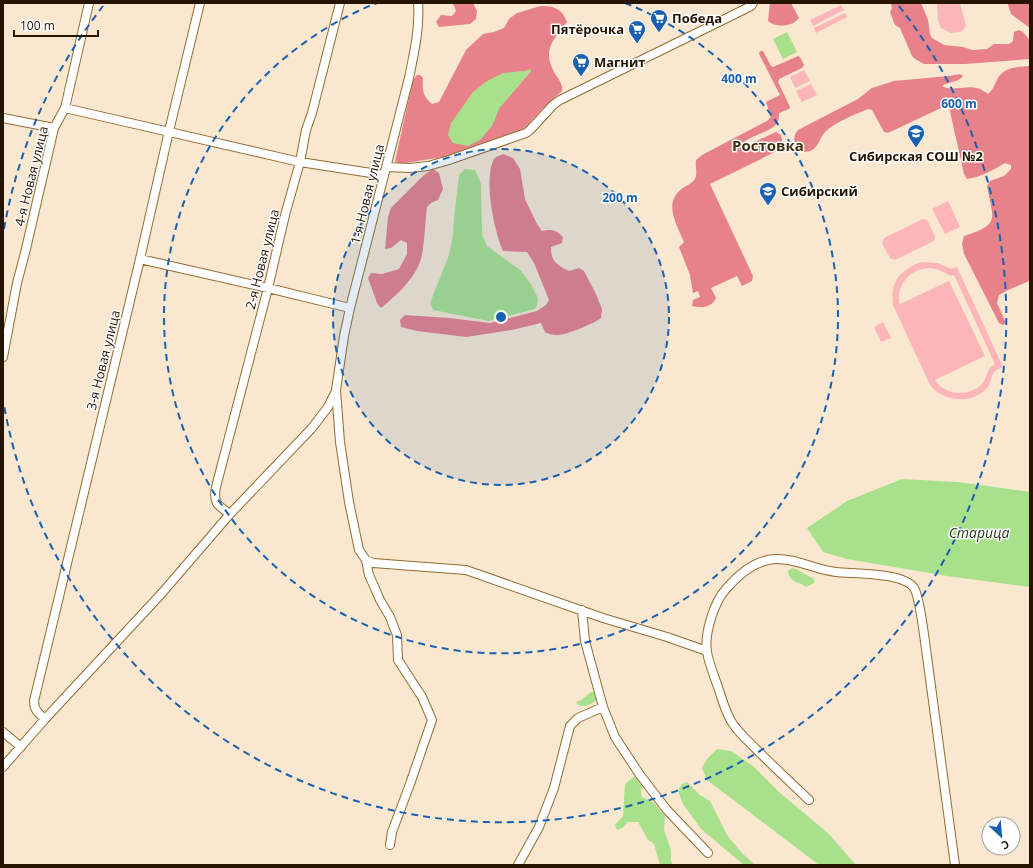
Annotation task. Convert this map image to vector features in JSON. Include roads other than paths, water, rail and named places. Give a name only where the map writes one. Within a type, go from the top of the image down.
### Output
[{"type":"street","name":"4-я Новая улица","points":[[3,357],[17,283],[54,128],[64,108],[90,3]]},
{"type":"street","name":"3-я Новая улица","points":[[45,719],[37,712],[34,706],[34,701],[200,3]]},
{"type":"street","name":"2-я Новая улица","points":[[230,514],[220,507],[216,502],[215,496],[285,215],[300,162],[306,130],[340,3]]},
{"type":"street","name":"1-я Новая улица","points":[[336,390],[344,336],[350,308],[409,78],[416,41],[418,3]]},
{"type":"street","points":[[64,108],[300,162],[385,171],[428,166],[526,133],[553,105],[560,100],[725,19],[753,3]]},
{"type":"street","points":[[3,118],[54,128]]},
{"type":"street","points":[[140,259],[350,308]]},
{"type":"street","points":[[3,767],[45,719],[162,593],[230,514],[312,428],[328,407],[336,390]]},
{"type":"street","points":[[336,390],[340,442],[349,502],[359,550],[366,560],[369,575],[380,600],[390,617],[397,635],[398,660],[422,697],[432,720],[392,832],[390,845]]},
{"type":"street","points":[[809,800],[772,765],[734,725],[724,704],[707,651],[707,640],[712,615],[717,601],[723,592],[748,569],[765,561],[774,559],[803,563],[836,572],[872,574],[898,579],[913,586],[918,599],[927,658],[955,865]]},
{"type":"street","points":[[366,560],[382,564],[466,570],[707,651]]},
{"type":"street","points":[[582,610],[585,641],[603,707],[615,737],[640,775],[667,810],[708,853]]},
{"type":"street","points":[[518,865],[528,850],[542,821],[554,788],[570,726],[578,718],[603,707]]},
{"type":"street","points":[[3,732],[21,747]]},
{"type":"water","points":[[787,32],[797,52],[783,59],[773,39]]},
{"type":"water","points":[[530,69],[531,71],[500,107],[492,126],[480,140],[468,146],[453,143],[448,135],[451,123],[473,92],[487,81],[503,73],[525,71]]},
{"type":"water","points":[[465,169],[475,170],[481,184],[482,235],[487,246],[520,270],[531,284],[538,298],[535,309],[489,321],[433,310],[430,303],[449,255],[453,235],[459,175]]},
{"type":"water","name":"Старица","points":[[902,479],[958,482],[1030,492],[1030,587],[947,576],[847,559],[823,552],[807,528],[847,501]]},
{"type":"water","points":[[792,568],[814,579],[814,583],[806,587],[792,580],[788,571]]},
{"type":"water","points":[[591,692],[595,692],[597,699],[595,701],[586,706],[578,705],[576,702]]},
{"type":"water","points":[[717,749],[731,751],[753,766],[779,792],[829,834],[856,865],[819,865],[707,780],[702,768],[707,759]]},
{"type":"water","points":[[635,776],[642,786],[642,797],[654,803],[665,816],[664,830],[671,850],[671,861],[673,865],[660,865],[654,844],[648,840],[638,822],[628,822],[622,828],[617,830],[615,825],[623,816],[625,784]]},
{"type":"water","points":[[687,782],[700,795],[710,801],[727,835],[742,853],[755,865],[744,865],[701,829],[683,804],[678,791],[682,784]]},
{"type":"place","name":"Победа","points":[[659,33]]},
{"type":"place","name":"Пятёрочка","points":[[637,44]]},
{"type":"place","name":"Магнит","points":[[581,77]]},
{"type":"place","name":"Сибирская СОШ №2","points":[[916,148]]},
{"type":"place","name":"Сибирский","points":[[768,206]]},
{"type":"district","name":"Ростовка","points":[[768,146]]}]
